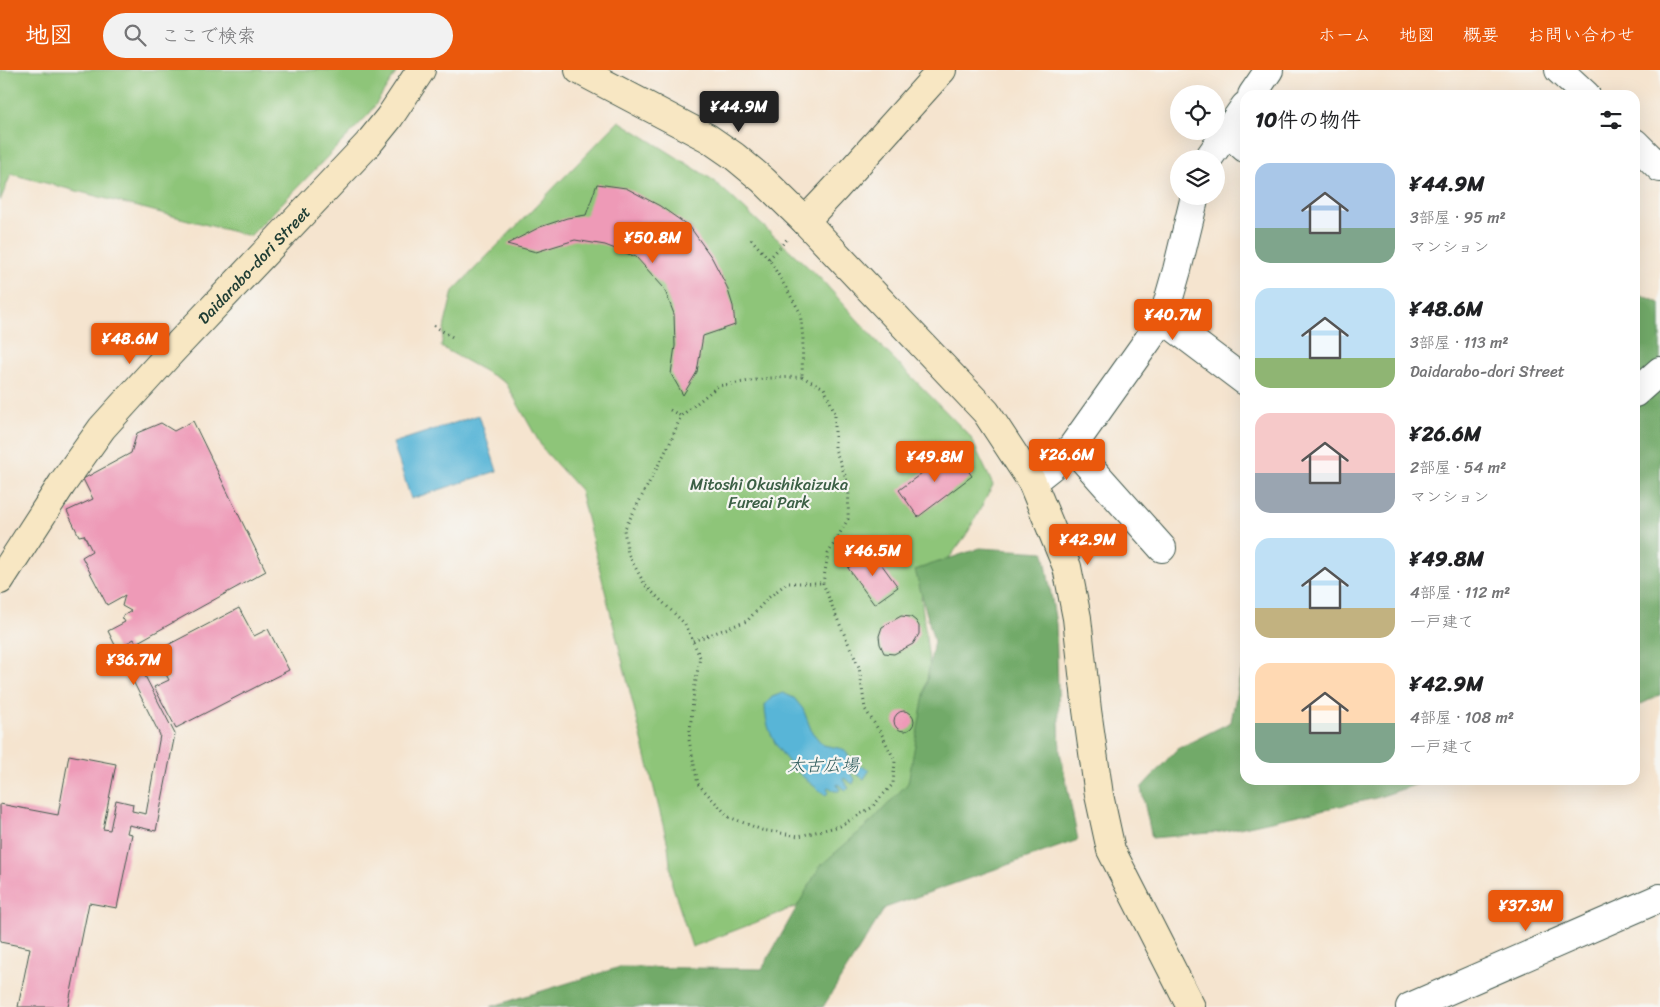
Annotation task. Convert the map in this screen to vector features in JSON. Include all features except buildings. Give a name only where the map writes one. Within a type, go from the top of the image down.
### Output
[{"type":"street","name":"Daidarabo-dori Street","points":[[0,580],[62,484],[102,428],[178,344],[368,144],[389,118],[421,70]]},
{"type":"street","points":[[579,70],[676,120],[715,143],[763,180],[805,221],[986,412],[1032,482],[1067,568],[1077,618],[1099,796],[1111,850],[1190,1007]]},
{"type":"street","points":[[805,221],[942,70]]},
{"type":"street","points":[[1255,90],[1269,70]]},
{"type":"street","points":[[1559,70],[1581,90]]},
{"type":"street","points":[[1221,150],[1236,139],[1240,124]]},
{"type":"street","points":[[1640,148],[1660,168]]},
{"type":"street","points":[[1032,482],[1051,467],[1072,446],[1163,318],[1193,205]]},
{"type":"street","points":[[1163,318],[1240,377]]},
{"type":"street","points":[[1640,389],[1660,371]]},
{"type":"street","points":[[1072,446],[1162,548]]},
{"type":"street","points":[[1410,1007],[1660,898]]},
{"type":"path","points":[[751,239],[769,258],[800,312],[803,338],[802,377]]},
{"type":"path","points":[[434,326],[454,338]]},
{"type":"path","points":[[802,377],[824,388],[835,413],[835,449],[849,486],[848,519],[828,554],[824,583],[836,616],[859,667],[865,709],[882,735],[895,762],[893,784],[871,808],[840,826],[799,836],[762,830],[729,817],[698,784],[689,740],[700,657],[685,624],[645,584],[628,554],[624,530],[670,444],[681,416],[718,386],[769,378],[802,377]]},
{"type":"path","points":[[670,410],[681,416]]},
{"type":"path","points":[[692,640],[747,621],[768,598],[787,582],[824,583]]},
{"type":"green space","points":[[0,70],[398,70],[370,113],[250,236],[11,174],[0,201]]},
{"type":"green space","name":"Mitoshi Okushikaizuka Fureai Park","points":[[619,121],[713,180],[821,279],[881,346],[970,436],[993,485],[967,534],[921,596],[935,711],[935,853],[692,947],[672,884],[668,845],[580,490],[543,449],[506,383],[441,347],[453,291]]},
{"type":"green space","points":[[1640,294],[1660,303],[1660,695],[1640,705]]},
{"type":"green space","points":[[980,548],[1044,552],[1056,624],[1060,752],[1078,840],[885,908],[823,1007],[490,1007],[620,967],[762,969],[820,866],[872,821],[908,783],[934,641],[915,570]]},
{"type":"green space","points":[[1240,675],[1240,785],[1415,785],[1376,798],[1221,832],[1152,838],[1141,788],[1177,749],[1231,722]]},
{"type":"water","points":[[479,415],[497,471],[411,499],[393,443]]},
{"type":"water","name":"太古広場","points":[[783,693],[794,698],[803,709],[812,732],[823,745],[843,749],[858,766],[865,767],[869,771],[864,779],[852,771],[850,773],[855,779],[853,784],[844,778],[843,780],[849,788],[846,790],[838,784],[839,791],[834,791],[829,787],[827,788],[829,792],[826,795],[794,768],[776,745],[766,719],[765,705],[772,697]]}]
